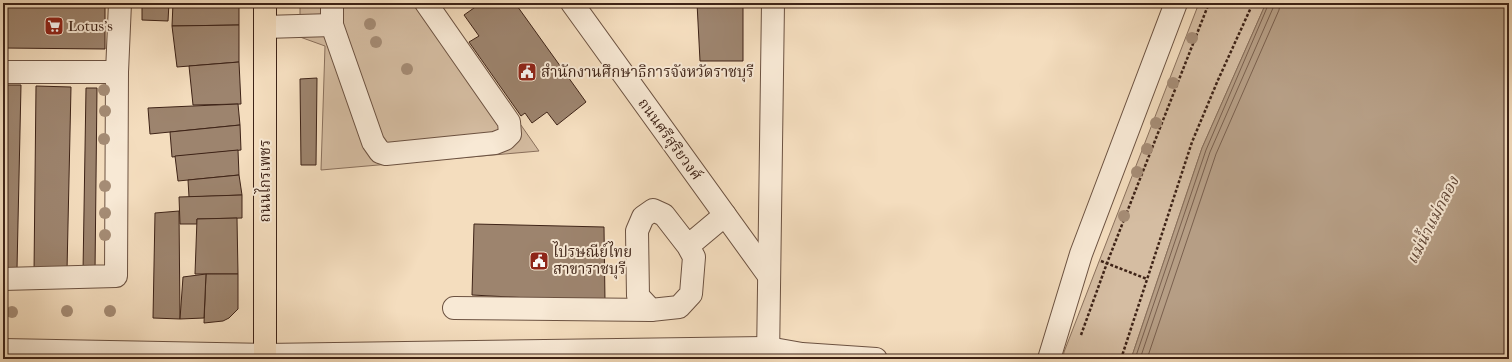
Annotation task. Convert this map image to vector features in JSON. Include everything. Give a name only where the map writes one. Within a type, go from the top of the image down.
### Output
[{"type":"main road","name":"ถนนไกรเพชร","points":[[265,3],[265,357]]},
{"type":"street","points":[[3,279],[116,276],[117,72],[120,3]]},
{"type":"street","points":[[332,3],[332,25],[373,142],[380,152],[386,154],[495,143],[505,139],[510,134],[509,122],[426,3]]},
{"type":"street","name":"ถนนศรีสุริยวงศ์","points":[[572,3],[769,276]]},
{"type":"street","points":[[768,354],[773,3]]},
{"type":"street","points":[[1049,359],[1081,254],[1176,3]]},
{"type":"street","points":[[265,27],[332,25]]},
{"type":"street","points":[[3,72],[117,72]]},
{"type":"street","points":[[454,308],[651,310],[679,307],[691,294],[694,257],[688,246],[664,215],[653,210],[643,217],[637,231],[638,296],[651,310]]},
{"type":"street","points":[[688,246],[725,215]]},
{"type":"street","points":[[3,350],[265,357],[802,354],[876,359]]},
{"type":"path","points":[[1080,337],[1209,3]]},
{"type":"path","points":[[1121,359],[1192,142],[1253,3]]},
{"type":"path","points":[[1107,264],[1147,279]]},
{"type":"shaded area","points":[[300,3],[436,3],[539,151],[321,170],[325,46],[300,37]]},
{"type":"shaded area","points":[[1199,3],[1266,3],[1202,148],[1131,359],[1063,359],[1064,352]]},
{"type":"water","name":"แม่น้ำแม่กลอง","points":[[1266,3],[1509,3],[1509,359],[1131,359],[1202,148]]},
{"type":"building","name":"Lotus's","points":[[3,3],[105,3],[105,49],[3,48]]},
{"type":"building","points":[[142,3],[169,3],[168,21],[142,20]]},
{"type":"building","points":[[173,3],[239,3],[239,25],[172,26]]},
{"type":"building","name":"สำนักงานศึกษาธิการจังหวัดราชบุรี","points":[[481,3],[515,3],[586,102],[557,125],[547,112],[532,123],[525,113],[521,116],[469,42],[479,36],[464,15]]},
{"type":"building","points":[[697,3],[743,3],[743,61],[700,61]]},
{"type":"building","points":[[239,25],[239,62],[177,67],[172,26]]},
{"type":"building","points":[[239,62],[241,104],[193,105],[189,66]]},
{"type":"building","points":[[317,78],[316,165],[301,165],[300,79]]},
{"type":"building","points":[[3,85],[21,85],[17,269],[3,269]]},
{"type":"building","points":[[36,86],[71,87],[67,271],[34,272]]},
{"type":"building","points":[[86,88],[97,88],[95,272],[83,272]]},
{"type":"building","points":[[238,104],[240,125],[150,134],[148,108]]},
{"type":"building","points":[[240,125],[241,150],[172,157],[170,132]]},
{"type":"building","points":[[238,150],[239,175],[178,181],[175,156]]},
{"type":"building","points":[[239,175],[242,195],[189,197],[188,180]]},
{"type":"building","points":[[242,195],[242,218],[197,219],[197,224],[180,224],[179,197]]},
{"type":"building","points":[[179,211],[180,319],[153,318],[155,213]]},
{"type":"building","points":[[237,218],[238,274],[195,274],[197,219]]},
{"type":"building","name":"ไปรษณีย์ไทย สาขาราชบุรี","points":[[474,224],[604,227],[605,302],[472,295]]},
{"type":"building","points":[[206,274],[238,274],[238,309],[229,318],[223,321],[204,323]]},
{"type":"building","points":[[206,274],[204,318],[180,319],[183,277]]},
{"type":"place","name":"Lotus's","points":[[54,26]]},
{"type":"place","name":"สำนักงานศึกษาธิการจังหวัดราชบุรี","points":[[527,72]]},
{"type":"place","name":"ไปรษณีย์ไทย สาขาราชบุรี","points":[[539,261]]}]
